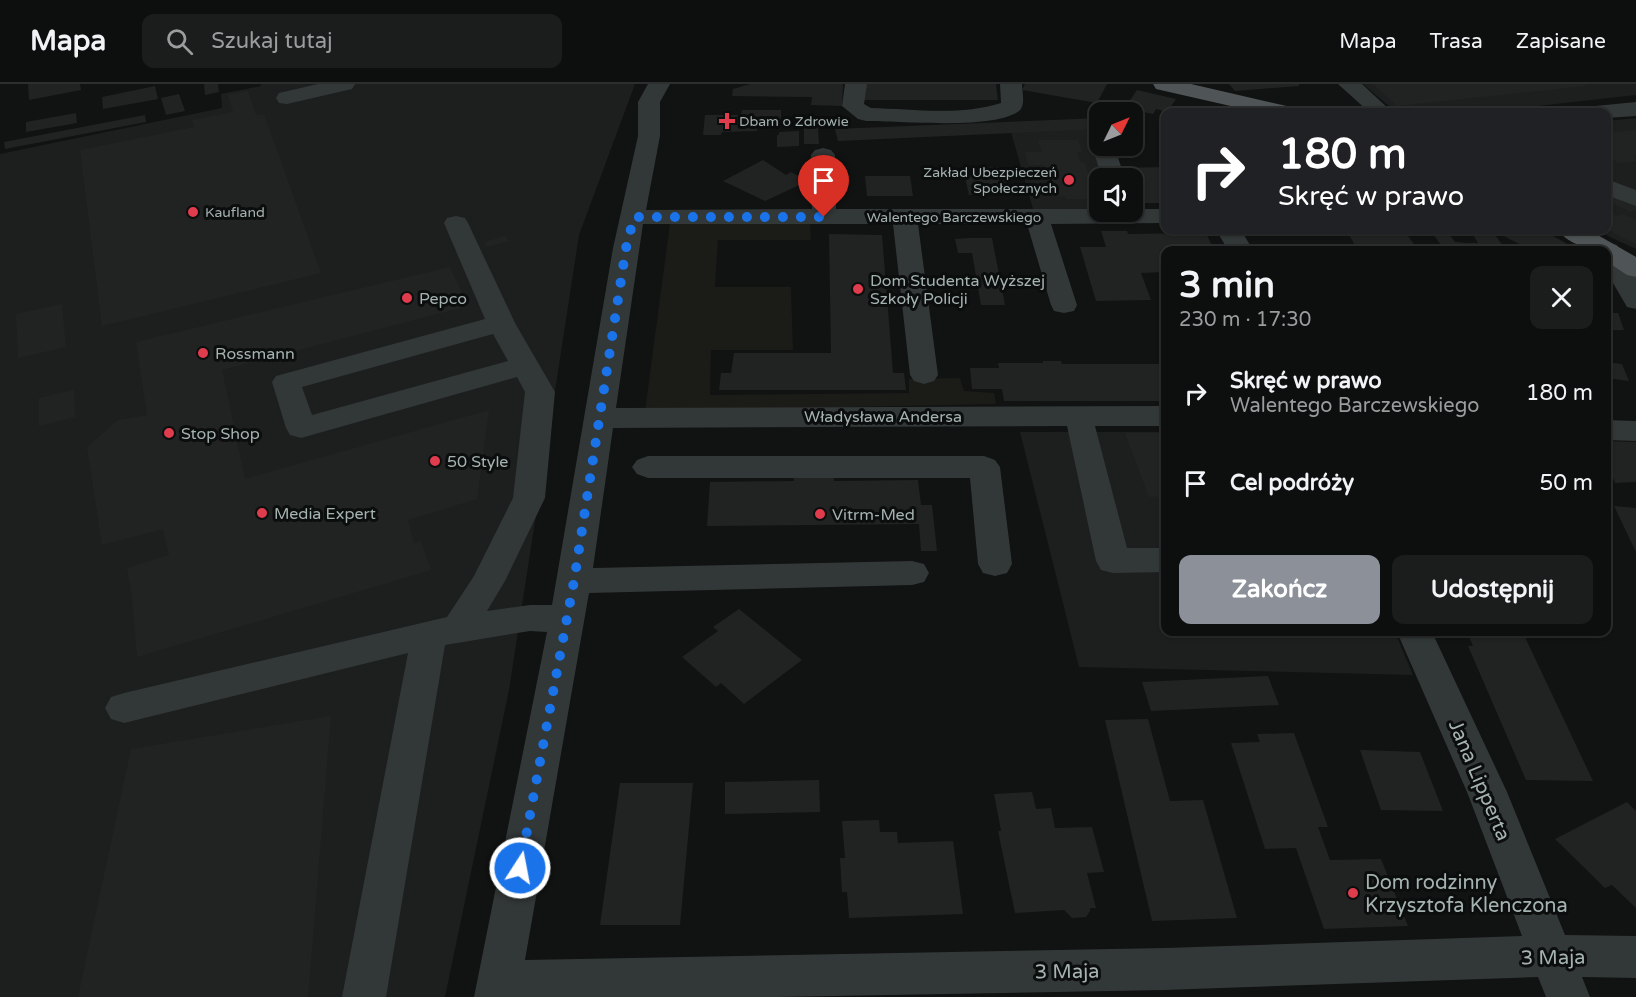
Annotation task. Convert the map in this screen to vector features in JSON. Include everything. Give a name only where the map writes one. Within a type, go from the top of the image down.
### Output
[{"type":"main road","points":[[1164,84],[1266,108]]},
{"type":"main road","points":[[1578,234],[1601,246]]},
{"type":"main road","points":[[1611,251],[1636,260]]},
{"type":"main road","points":[[1611,252],[1636,269]]},
{"type":"street","points":[[287,98],[345,84]]},
{"type":"street","points":[[856,84],[853,106],[866,114],[946,116],[992,113],[1012,106],[1011,84]]},
{"type":"street","points":[[1349,84],[1376,108]]},
{"type":"street","points":[[497,989],[568,619],[626,248],[649,136],[649,102],[668,86]]},
{"type":"street","points":[[1611,111],[1636,109]]},
{"type":"street","points":[[823,155],[824,217]]},
{"type":"street","points":[[1611,186],[1636,179]]},
{"type":"street","points":[[1611,188],[1636,199]]},
{"type":"street","name":"Walentego Barczewskiego","points":[[634,217],[1089,215]]},
{"type":"street","name":"Walentego Barczewskiego","points":[[1143,215],[1161,216]]},
{"type":"street","points":[[905,217],[924,375]]},
{"type":"street","points":[[1037,217],[1064,305]]},
{"type":"street","points":[[364,997],[443,632],[489,581],[529,498],[540,392],[501,323],[456,223]]},
{"type":"street","points":[[1611,255],[1636,301]]},
{"type":"street","points":[[501,323],[286,382],[301,428],[524,366]]},
{"type":"street","points":[[927,416],[930,467]]},
{"type":"street","name":"Władysława Andersa","points":[[601,418],[1161,416]]},
{"type":"street","points":[[706,466],[709,417]]},
{"type":"street","points":[[1080,427],[1113,561],[1161,560]]},
{"type":"street","points":[[1611,430],[1636,431]]},
{"type":"street","points":[[648,467],[984,467],[995,564]]},
{"type":"street","points":[[574,581],[912,573]]},
{"type":"street","points":[[124,708],[443,632],[530,618],[568,619]]},
{"type":"street","name":"Jana Lipperta","points":[[1417,636],[1487,792],[1568,997]]},
{"type":"street","name":"3 Maja","points":[[497,989],[543,982],[600,979],[1169,983],[1551,956],[1636,957]]},
{"type":"shaded area","points":[[260,84],[635,84],[579,235],[509,690],[445,997],[0,997],[0,154],[222,108],[221,94],[261,86]]},
{"type":"shaded area","points":[[1363,84],[1636,84],[1636,95],[1521,108],[1391,108]]},
{"type":"shaded area","points":[[1636,118],[1636,249],[1604,234],[1611,234],[1611,121]]},
{"type":"shaded area","points":[[1089,128],[1089,156],[1101,156],[1105,168],[1089,168],[1089,215],[1035,216],[1011,132]]},
{"type":"shaded area","points":[[670,223],[810,223],[811,240],[718,240],[715,287],[791,287],[793,350],[711,350],[710,395],[909,393],[909,379],[960,378],[964,391],[994,393],[996,404],[645,411]]},
{"type":"shaded area","points":[[1020,432],[1161,432],[1161,636],[1397,636],[1413,675],[1079,667]]},
{"type":"building","points":[[28,84],[80,84],[81,90],[29,100]]},
{"type":"building","points":[[204,84],[218,84],[219,92],[205,95]]},
{"type":"building","points":[[750,84],[843,84],[842,106],[811,105],[812,97],[732,96],[733,89]]},
{"type":"building","points":[[864,84],[996,84],[998,100],[864,100]]},
{"type":"building","points":[[1025,84],[1107,84],[1098,102],[1022,90]]},
{"type":"building","points":[[1229,84],[1299,84],[1299,86],[1235,91]]},
{"type":"building","points":[[1373,84],[1585,84],[1586,86],[1397,106]]},
{"type":"building","points":[[155,86],[158,99],[103,109],[102,97]]},
{"type":"building","points":[[1137,90],[1176,99],[1170,108],[1156,109],[1153,114],[1143,112],[1143,102],[1129,102]]},
{"type":"building","name":"Kaufland","points":[[248,91],[256,115],[264,114],[321,273],[102,326],[80,150],[194,127],[192,120],[233,112],[228,95]]},
{"type":"building","points":[[179,94],[185,111],[166,115],[161,98]]},
{"type":"building","points":[[742,110],[781,110],[781,124],[758,124],[757,131],[703,135],[705,115],[741,115]]},
{"type":"building","points":[[76,113],[77,123],[26,132],[26,122]]},
{"type":"building","points":[[145,115],[146,122],[5,149],[4,142]]},
{"type":"building","points":[[1089,118],[1089,130],[838,141],[835,129]]},
{"type":"building","points":[[804,127],[818,127],[819,144],[804,144]]},
{"type":"building","points":[[1636,130],[1636,155],[1634,155],[1636,161],[1618,163],[1611,159],[1611,132]]},
{"type":"building","points":[[799,131],[799,146],[777,147],[779,132]]},
{"type":"building","name":"Zakład Ubezpieczeń Społecznych","points":[[1038,140],[1078,140],[1082,152],[1077,152],[1081,163],[1085,163],[1089,176],[1089,199],[1066,199],[1065,196],[1052,196],[1044,165],[1028,165],[1025,152],[1042,152]]},
{"type":"building","points":[[763,160],[786,175],[791,172],[808,181],[765,201],[723,181]]},
{"type":"building","points":[[1005,167],[1011,194],[969,195],[963,168]]},
{"type":"building","points":[[1161,167],[1161,203],[1143,203],[1143,168],[1116,168]]},
{"type":"building","points":[[865,176],[910,176],[913,196],[867,196]]},
{"type":"building","points":[[1611,192],[1636,205],[1636,210],[1630,212],[1611,202]]},
{"type":"building","points":[[1611,213],[1617,216],[1623,214],[1636,220],[1636,244],[1611,232]]},
{"type":"building","points":[[1101,231],[1127,231],[1128,234],[1206,234],[1212,246],[1161,246],[1161,272],[1141,273],[1151,300],[1096,301],[1080,247],[1106,247]]},
{"type":"building","name":"Dom Studenta Wyższej Szkoły Policji","points":[[829,234],[882,235],[893,373],[904,373],[906,390],[719,390],[721,373],[731,373],[734,353],[831,353]]},
{"type":"building","points":[[1348,234],[1407,234],[1415,246],[1356,246]]},
{"type":"building","points":[[1433,234],[1449,234],[1455,242],[1467,243],[1478,243],[1473,235],[1495,235],[1503,246],[1442,246]]},
{"type":"building","points":[[1500,234],[1549,234],[1571,246],[1523,246]]},
{"type":"building","points":[[505,236],[509,241],[487,247],[484,242]]},
{"type":"building","points":[[992,238],[1005,305],[981,305],[972,253],[958,253],[955,239]]},
{"type":"building","name":"Stop Shop","points":[[450,267],[468,306],[222,370],[245,479],[489,410],[477,499],[408,520],[414,543],[421,541],[431,570],[137,657],[127,568],[169,555],[163,529],[102,545],[87,447],[118,420],[147,415],[136,342]]},
{"type":"building","points":[[62,304],[66,347],[18,358],[16,314]]},
{"type":"building","points":[[1611,313],[1618,313],[1624,330],[1611,330]]},
{"type":"building","points":[[1043,361],[1061,361],[1062,364],[1161,364],[1161,401],[1004,401],[1002,389],[972,389],[970,368],[999,368],[998,363],[1043,363]]},
{"type":"building","points":[[1611,363],[1622,364],[1629,381],[1611,379]]},
{"type":"building","points":[[74,390],[75,417],[39,426],[39,398]]},
{"type":"building","points":[[1125,433],[1161,433],[1161,496],[1149,497]]},
{"type":"building","points":[[1611,441],[1636,442],[1636,482],[1615,483],[1611,472]]},
{"type":"building","name":"Vitrm-Med","points":[[794,474],[834,474],[834,481],[918,480],[921,505],[932,505],[937,551],[921,551],[919,524],[707,526],[710,482],[794,481]]},
{"type":"building","points":[[1614,506],[1636,508],[1636,552]]},
{"type":"building","points":[[739,609],[802,660],[744,704],[721,683],[716,687],[682,657],[718,631],[713,627]]},
{"type":"building","points":[[1469,636],[1524,636],[1593,781],[1526,780],[1468,646],[1473,646]]},
{"type":"building","points":[[1268,676],[1279,705],[1151,711],[1142,682]]},
{"type":"building","points":[[331,716],[308,997],[78,997],[131,749]]},
{"type":"building","points":[[1148,719],[1170,801],[1203,800],[1237,918],[1152,921],[1105,720]]},
{"type":"building","points":[[1294,733],[1328,827],[1318,827],[1330,860],[1381,859],[1408,926],[1324,929],[1296,848],[1265,849],[1231,743],[1260,742],[1257,734]]},
{"type":"building","points":[[1360,750],[1420,752],[1443,811],[1381,810]]},
{"type":"building","points":[[819,780],[820,812],[725,814],[725,782]]},
{"type":"building","points":[[620,783],[693,783],[680,925],[600,925]]},
{"type":"building","points":[[1032,792],[1036,809],[1051,808],[1055,828],[1092,827],[1104,872],[1087,873],[1096,908],[1090,908],[1086,917],[1072,918],[1064,910],[1015,913],[998,831],[1001,831],[994,794]]},
{"type":"building","points":[[1627,802],[1636,811],[1636,908],[1612,885],[1605,888],[1555,839]]},
{"type":"building","points":[[879,820],[880,832],[897,832],[898,843],[953,841],[963,914],[849,918],[847,892],[842,892],[840,858],[845,858],[842,821]]},
{"type":"place","name":"Dbam o Zdrowie","points":[[727,121]]},
{"type":"place","name":"Zakład Ubezpieczeń Społecznych","points":[[1069,180]]},
{"type":"place","name":"Kaufland","points":[[193,212]]},
{"type":"place","name":"Dom Studenta Wyższej Szkoły Policji","points":[[858,289]]},
{"type":"place","name":"Pepco","points":[[407,298]]},
{"type":"place","name":"Rossmann","points":[[203,353]]},
{"type":"place","name":"Stop Shop","points":[[169,433]]},
{"type":"place","name":"50 Style","points":[[435,461]]},
{"type":"place","name":"Media Expert","points":[[262,513]]},
{"type":"place","name":"Vitrm-Med","points":[[820,514]]},
{"type":"place","name":"Dom rodzinny Krzysztofa Klenczona","points":[[1353,893]]},
{"type":"route","points":[[520,868],[571,600],[626,248],[634,217],[824,217]]}]
